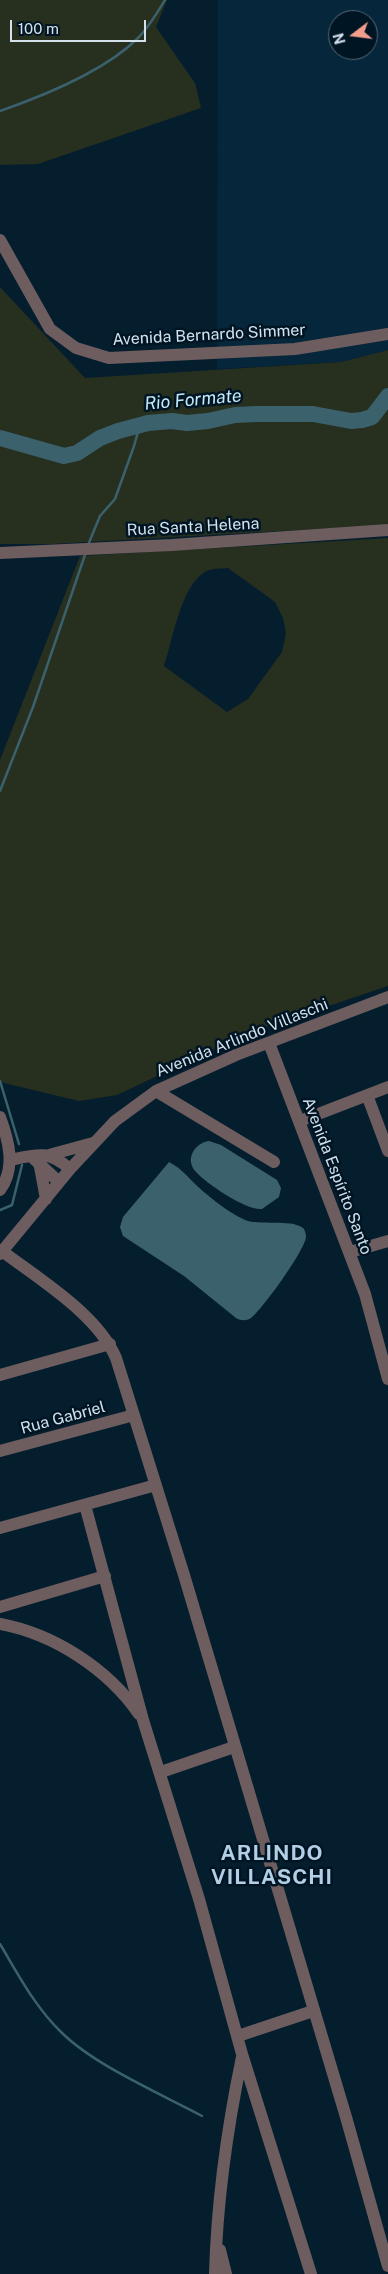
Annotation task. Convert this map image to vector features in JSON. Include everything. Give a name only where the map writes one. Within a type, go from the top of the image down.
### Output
[{"type":"street","name":"Avenida Bernardo Simmer","points":[[0,240],[50,329],[76,348],[110,358],[295,349],[388,334]]},
{"type":"street","name":"Rua Santa Helena","points":[[0,553],[388,530]]},
{"type":"street","name":"Avenida Arlindo Villaschi","points":[[1,1253],[70,1169],[115,1121],[156,1091],[236,1055],[388,998]]},
{"type":"street","name":"Avenida Espírito Santo","points":[[269,1043],[350,1252],[370,1311],[388,1379]]},
{"type":"street","points":[[300,1121],[388,1087]]},
{"type":"street","points":[[156,1091],[274,1162]]},
{"type":"street","points":[[367,1095],[388,1151]]},
{"type":"street","points":[[0,1117],[10,1160],[6,1181],[0,1190]]},
{"type":"street","points":[[10,1160],[36,1162],[49,1154],[95,1142]]},
{"type":"street","points":[[49,1154],[70,1169]]},
{"type":"street","points":[[36,1162],[59,1182]]},
{"type":"street","points":[[36,1162],[46,1199]]},
{"type":"street","points":[[350,1252],[388,1241]]},
{"type":"street","points":[[1,1253],[83,1313],[110,1344],[156,1485],[346,2117],[388,2266]]},
{"type":"street","points":[[0,1375],[110,1344]]},
{"type":"street","name":"Rua Gabriel","points":[[0,1451],[134,1415]]},
{"type":"street","points":[[0,1528],[156,1485]]},
{"type":"street","points":[[86,1505],[143,1720],[160,1772],[242,2054],[311,2274]]},
{"type":"street","points":[[0,1608],[105,1576]]},
{"type":"street","points":[[0,1624],[21,1628],[41,1636],[90,1666],[120,1690],[143,1720]]},
{"type":"street","points":[[160,1772],[234,1747]]},
{"type":"street","points":[[238,2036],[313,2011]]},
{"type":"street","points":[[215,2274],[216,2236],[228,2122],[242,2054]]},
{"type":"street","points":[[216,2236],[226,2274]]},
{"type":"shaded area","points":[[218,0],[388,0],[388,350],[341,362],[217,369]]},
{"type":"shaded area","points":[[209,1141],[221,1145],[277,1180],[281,1188],[279,1197],[262,1209],[255,1208],[227,1196],[209,1183],[196,1172],[191,1162],[191,1157],[199,1145]]},
{"type":"shaded area","points":[[169,1162],[181,1170],[211,1198],[241,1218],[254,1222],[294,1224],[304,1229],[306,1237],[299,1254],[273,1292],[251,1318],[242,1320],[236,1318],[184,1276],[123,1236],[120,1227],[123,1217]]},
{"type":"green space","points":[[0,0],[167,0],[156,27],[195,83],[201,108],[38,164],[0,165]]},
{"type":"green space","points":[[0,287],[85,378],[341,362],[388,350],[388,525],[52,544],[0,544]]},
{"type":"green space","points":[[388,538],[388,986],[246,1034],[117,1095],[79,1101],[0,1082],[0,760],[80,556]],"holes":[[[228,568],[275,602],[283,618],[286,633],[282,652],[248,699],[227,712],[164,666],[179,613],[191,586],[199,576],[209,570]]]},
{"type":"waterway","points":[[0,111],[54,90],[109,61],[125,50],[142,34],[165,0]]},
{"type":"waterway","name":"Rio Formate","points":[[0,438],[64,456],[77,453],[100,438],[148,423],[172,421],[187,423],[235,415],[257,414],[313,414],[351,421],[362,420],[372,417],[388,396]]},
{"type":"waterway","points":[[88,545],[100,516],[115,499],[140,425]]},
{"type":"waterway","points":[[0,791],[33,707],[86,552]]},
{"type":"waterway","points":[[0,1081],[19,1144]]},
{"type":"waterway","points":[[0,1210],[12,1205],[22,1165]]},
{"type":"waterway","points":[[0,1944],[43,2012],[75,2044],[128,2078],[202,2116]]},
{"type":"district","name":"ARLINDO VILLASCHI","points":[[272,1866]]}]
